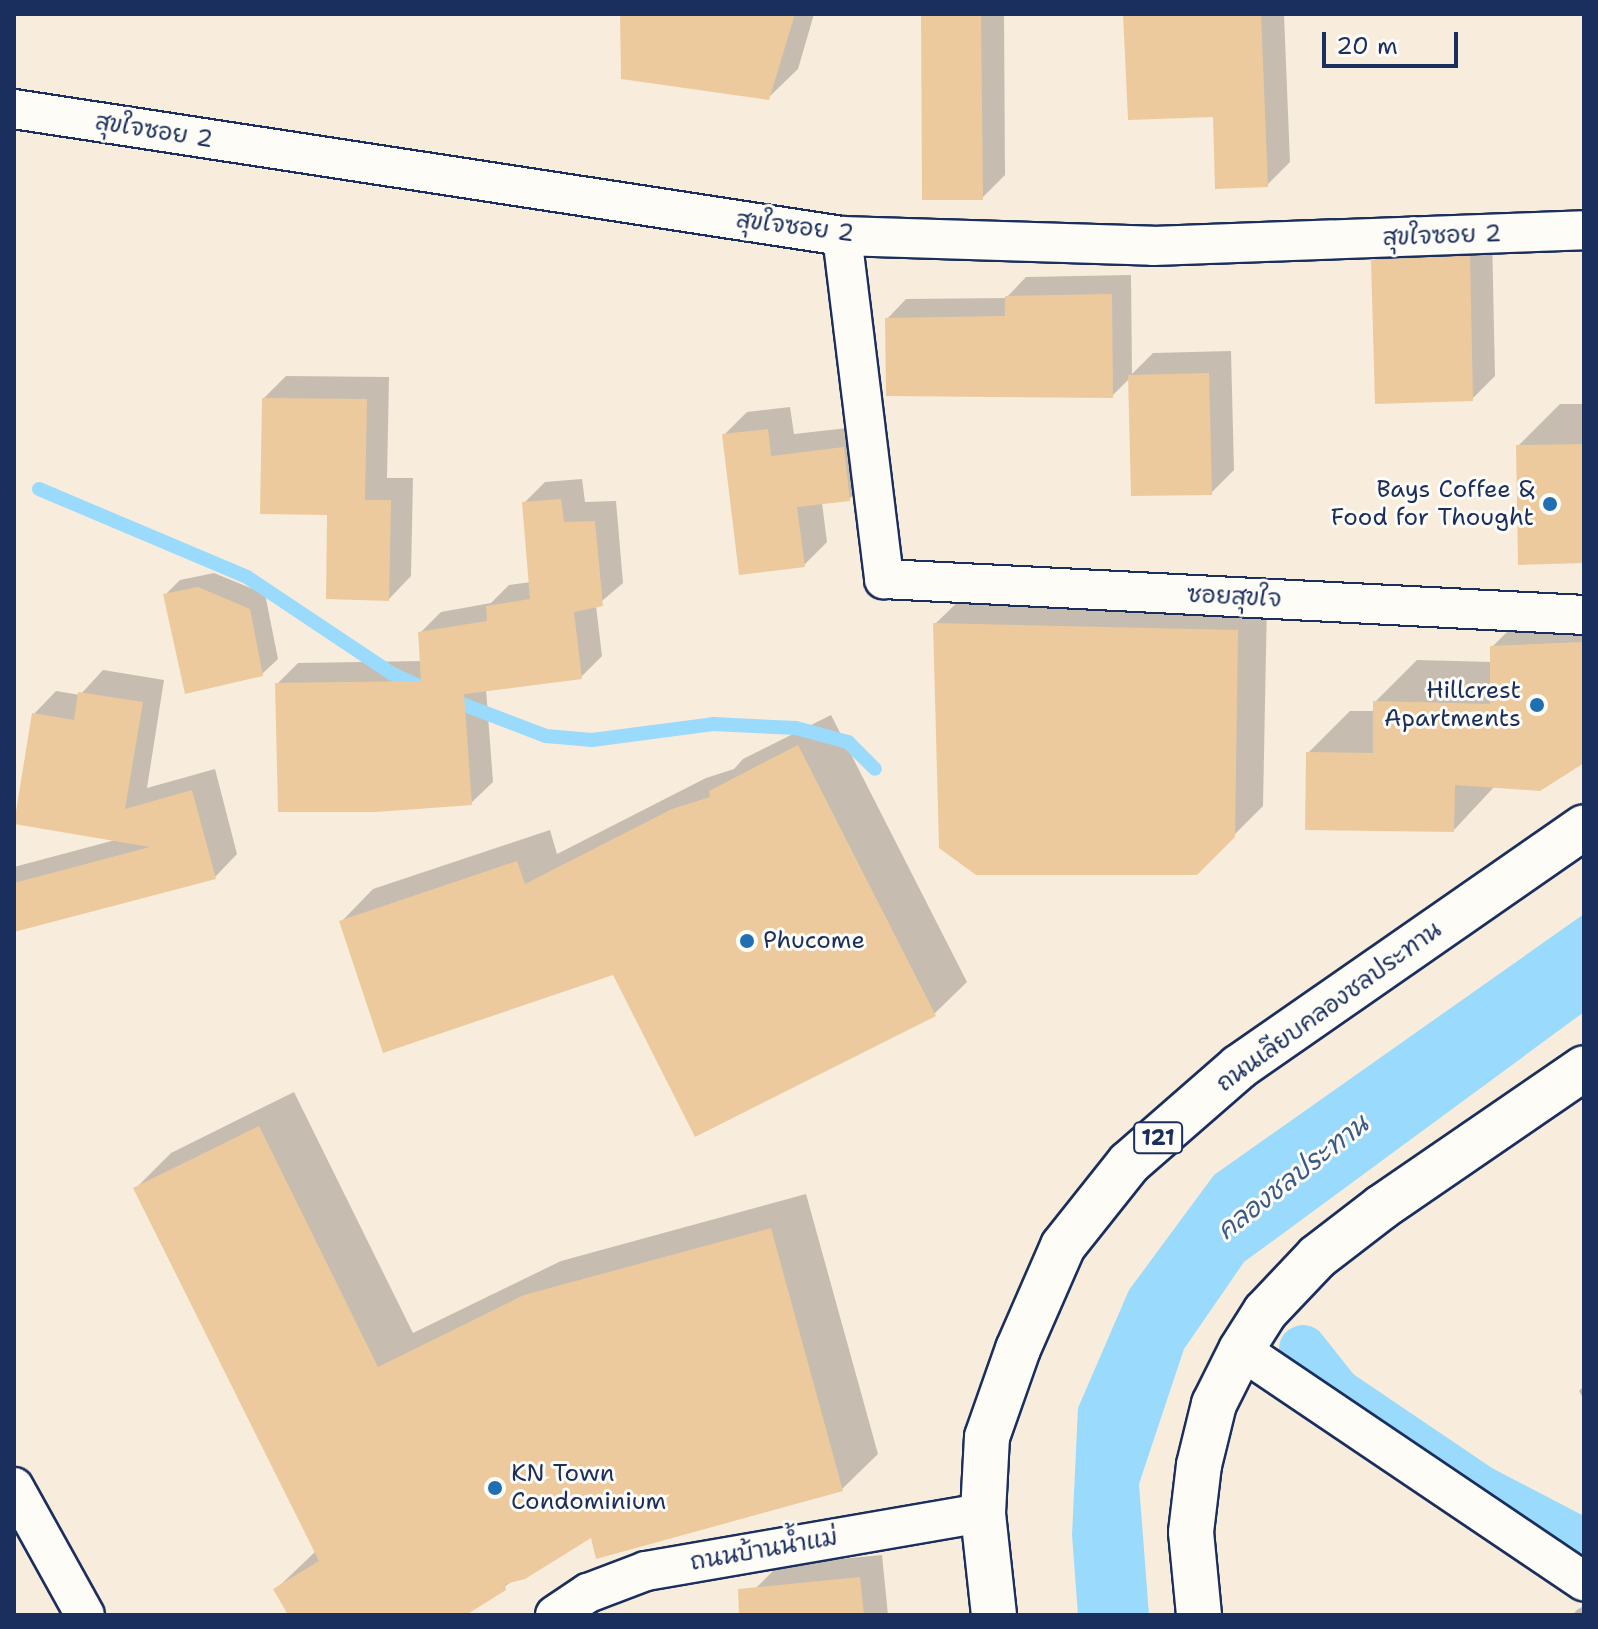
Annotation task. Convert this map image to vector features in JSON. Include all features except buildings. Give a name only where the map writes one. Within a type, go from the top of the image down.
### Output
[{"type":"main road","name":"ถนนเลียบคลองชลประทาน","points":[[994,1615],[983,1513],[987,1437],[1018,1349],[1063,1246],[1129,1163],[1239,1067],[1584,827]]},
{"type":"main road","points":[[1199,1615],[1191,1532],[1199,1465],[1214,1404],[1241,1350],[1265,1312],[1317,1257],[1382,1207],[1584,1068]]},
{"type":"street","name":"สุขใจซอย 2","points":[[14,109],[842,236],[1153,246],[1584,230]]},
{"type":"street","name":"ซอยสุขใจ","points":[[842,236],[884,579],[1584,615]]},
{"type":"street","points":[[1241,1350],[1584,1581]]},
{"type":"street","points":[[14,1487],[85,1615]]},
{"type":"street","name":"ถนนบ้านน้ำแม่","points":[[555,1615],[588,1593],[646,1571],[983,1513]]},
{"type":"water","name":"คลองชลประทาน","points":[[1584,914],[1584,1012],[1244,1262],[1184,1349],[1139,1484],[1149,1615],[1078,1615],[1072,1535],[1078,1408],[1129,1290],[1214,1175]]},
{"type":"waterway","points":[[39,489],[247,577],[391,673],[426,689]]},
{"type":"waterway","points":[[449,699],[546,736],[592,740],[713,724],[796,728],[848,742],[875,769]]},
{"type":"waterway","points":[[1303,1349],[1337,1392],[1482,1490],[1584,1543]]},
{"type":"place","name":"Bays Coffee & Food for Thought","points":[[1550,504]]},
{"type":"place","name":"Hillcrest Apartments","points":[[1537,705]]},
{"type":"place","name":"Phucome","points":[[747,941]]},
{"type":"place","name":"KN Town Condominium","points":[[495,1488]]}]
